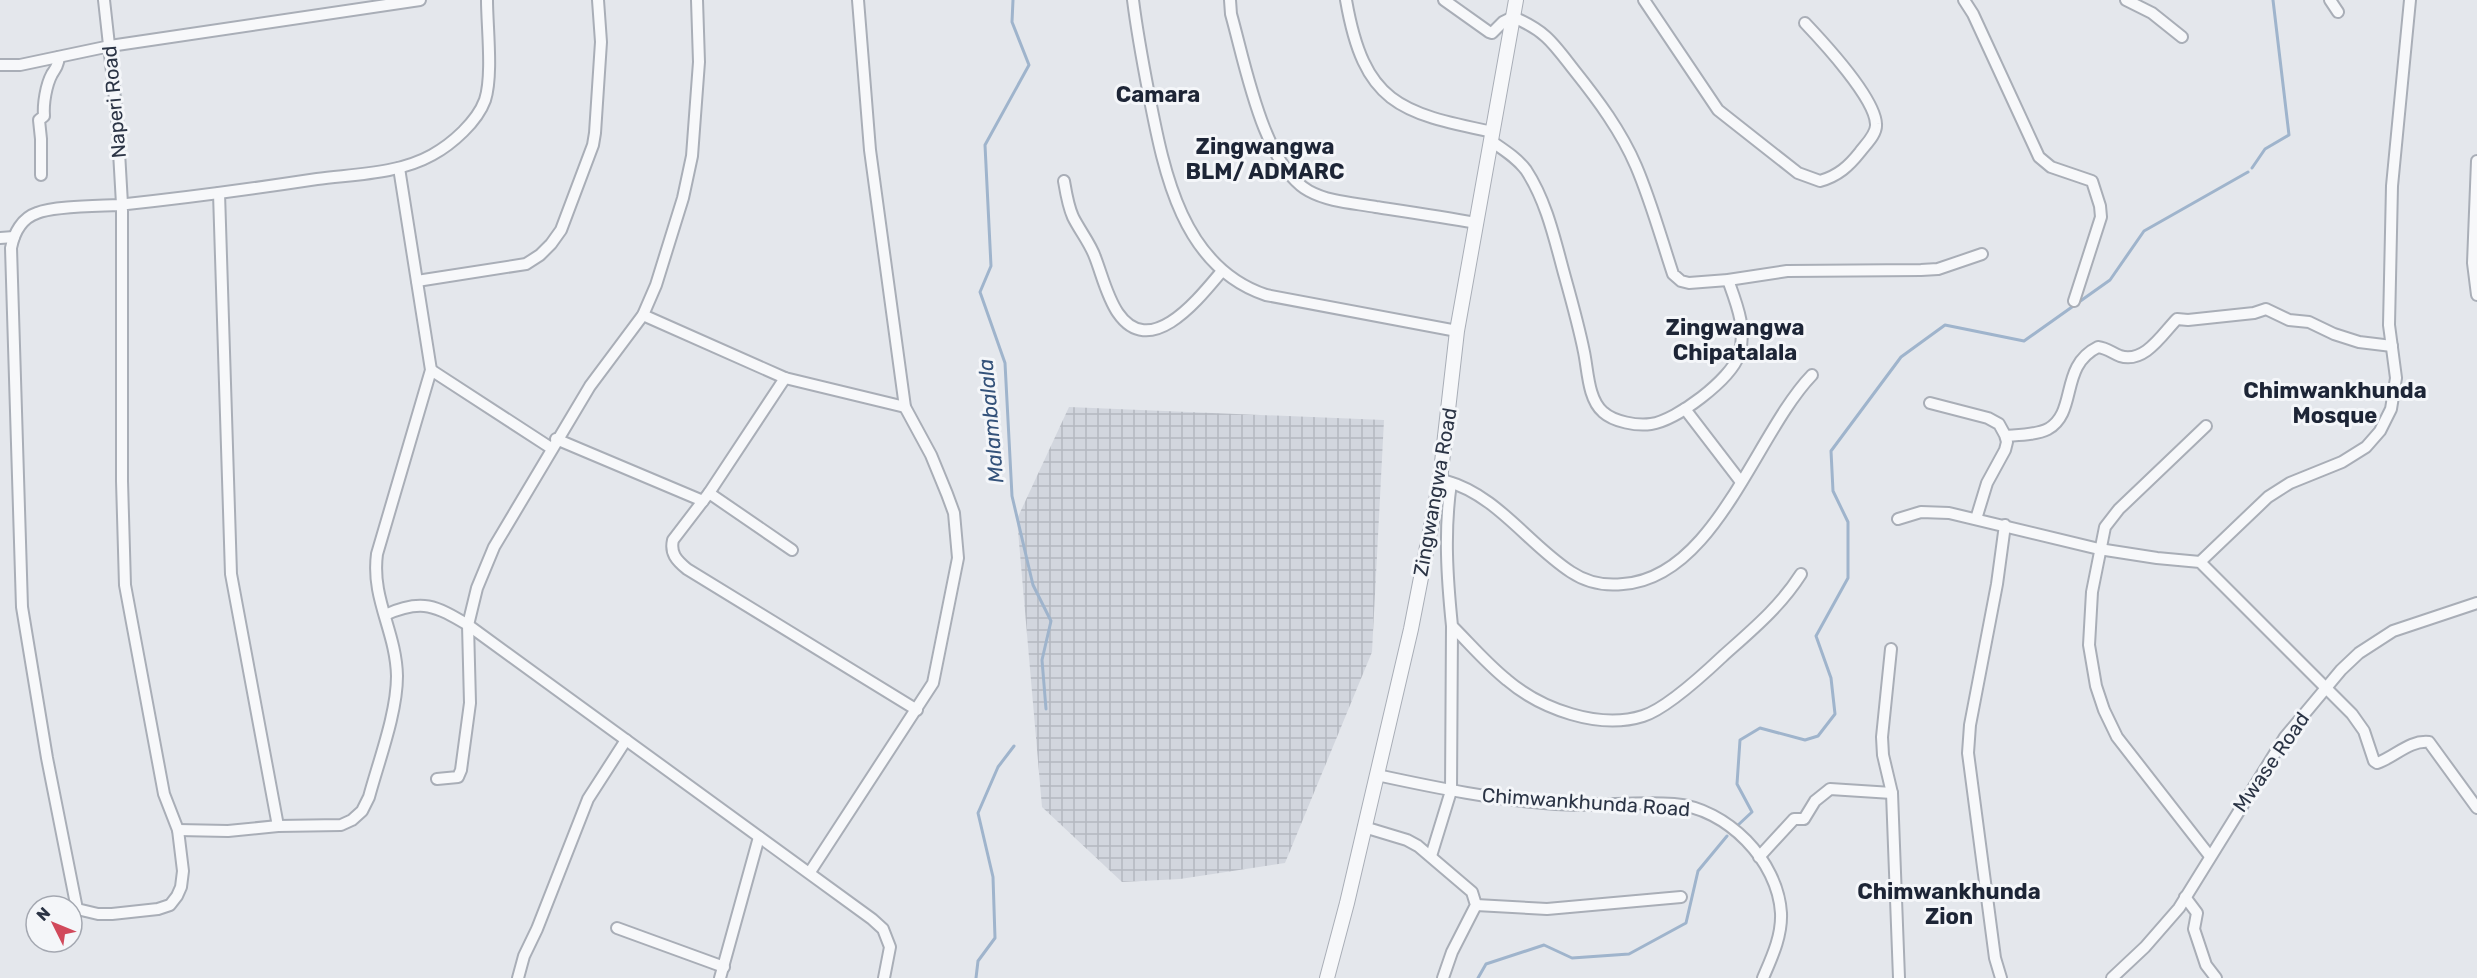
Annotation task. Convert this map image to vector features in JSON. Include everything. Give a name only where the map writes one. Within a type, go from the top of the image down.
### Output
[{"type":"street","name":"Naperi Road","points":[[14,237],[11,248],[22,607],[47,758],[77,909],[98,914],[111,914],[158,909],[170,904],[177,896],[183,871],[178,830],[164,794],[125,585],[122,481],[122,204],[110,46],[104,0]]},
{"type":"street","points":[[0,64],[20,65],[110,46],[345,5],[420,0]]},
{"type":"street","points":[[0,238],[14,237],[21,224],[39,212],[219,193],[399,168],[431,156],[452,142],[471,122],[485,101],[488,82],[487,0]]},
{"type":"street","points":[[417,281],[526,264],[551,244],[561,230],[593,145],[595,133],[601,52],[598,0]]},
{"type":"street","points":[[437,779],[458,777],[461,770],[470,703],[468,625],[477,588],[494,547],[590,386],[643,315],[656,285],[692,156],[699,62],[697,0]]},
{"type":"street","points":[[810,872],[933,683],[958,558],[954,513],[948,494],[931,455],[905,407],[870,150],[858,0]]},
{"type":"street","points":[[1133,0],[1163,163],[1186,225],[1209,258],[1222,271],[1242,285],[1266,295],[1457,331]]},
{"type":"street","points":[[1230,0],[1231,14],[1263,125],[1283,167],[1296,182],[1320,196],[1336,200],[1476,223]]},
{"type":"street","points":[[1346,0],[1356,45],[1364,64],[1388,96],[1419,115],[1492,137],[1526,170],[1551,226],[1593,394],[1598,406],[1607,415],[1621,421],[1643,424],[1664,420],[1684,409],[1723,378],[1735,364],[1739,353],[1742,321],[1728,280]]},
{"type":"street","points":[[1444,0],[1489,32],[1492,33],[1503,22],[1514,17],[1535,26],[1543,33],[1589,89],[1613,123],[1636,166],[1677,278],[1689,283],[1787,271],[1938,269],[1982,254]]},
{"type":"street","name":"Zingwangwa Road","points":[[1327,978],[1336,952],[1446,481],[1457,331],[1516,0]]},
{"type":"street","points":[[1644,0],[1718,110],[1798,173],[1820,181],[1840,173],[1850,165],[1871,137],[1876,123],[1873,114],[1845,68],[1805,23]]},
{"type":"street","points":[[1964,0],[1973,14],[2039,157],[2051,167],[2088,179],[2094,184],[2102,217],[2074,301]]},
{"type":"street","points":[[2126,0],[2152,13],[2182,37]]},
{"type":"street","points":[[2330,0],[2338,12]]},
{"type":"street","points":[[2200,562],[2268,497],[2290,483],[2342,462],[2366,447],[2380,431],[2391,409],[2396,378],[2389,299],[2392,186],[2410,0]]},
{"type":"street","points":[[41,175],[42,139],[39,120],[44,116],[43,104],[51,75],[57,69],[59,57]]},
{"type":"street","points":[[2477,161],[2473,263],[2477,295]]},
{"type":"street","points":[[178,830],[228,831],[278,826],[340,825],[352,820],[362,811],[369,797],[395,696],[397,676],[385,615],[377,592],[375,573],[377,554],[431,370],[399,168]]},
{"type":"street","points":[[1064,181],[1072,212],[1091,246],[1111,300],[1118,313],[1132,325],[1150,331],[1161,328],[1195,303],[1222,271]]},
{"type":"street","points":[[219,193],[231,574],[278,826]]},
{"type":"street","points":[[2006,436],[2041,432],[2054,424],[2067,400],[2078,363],[2089,352],[2098,347],[2121,356],[2133,357],[2156,343],[2177,319],[2254,314],[2266,309],[2289,320],[2309,322],[2334,334],[2359,342],[2392,346]]},
{"type":"street","points":[[643,315],[785,378],[905,407]]},
{"type":"street","points":[[431,370],[554,443],[706,497],[792,550]]},
{"type":"street","points":[[1431,856],[1451,791],[1452,626],[1446,564],[1446,481],[1480,495],[1545,553],[1572,573],[1591,581],[1613,585],[1645,580],[1673,567],[1688,554],[1742,482],[1796,392],[1812,375]]},
{"type":"street","points":[[785,378],[706,497],[673,540],[672,547],[678,562],[917,710]]},
{"type":"street","points":[[1930,403],[1988,418],[1999,424],[2006,436],[2005,450],[1987,483],[1976,519]]},
{"type":"street","points":[[1684,409],[1742,482]]},
{"type":"street","points":[[2205,426],[2109,519],[2099,549],[2089,620],[2089,645],[2091,670],[2104,710],[2118,736],[2133,759],[2210,855]]},
{"type":"street","points":[[1898,519],[1915,513],[1932,511],[2005,525],[2099,549],[2200,562],[2360,724],[2374,761],[2378,763],[2408,746],[2429,742],[2477,808]]},
{"type":"street","points":[[2001,978],[1995,958],[1968,753],[1970,725],[1993,605],[2005,525]]},
{"type":"street","points":[[1452,626],[1508,682],[1533,698],[1582,716],[1617,720],[1644,716],[1700,676],[1773,611],[1788,595],[1801,574]]},
{"type":"street","name":"Mwase Road","points":[[2112,978],[2162,929],[2185,897],[2285,737],[2359,652],[2393,631],[2477,603]]},
{"type":"street","points":[[385,615],[412,605],[426,604],[440,608],[468,625],[810,872],[883,930],[890,947],[884,978]]},
{"type":"street","points":[[1891,649],[1882,737],[1883,755],[1892,793],[1899,978]]},
{"type":"street","points":[[518,978],[524,956],[588,799],[626,740]]},
{"type":"street","name":"Chimwankhunda Road","points":[[1377,775],[1451,791],[1555,804],[1593,806],[1675,804],[1695,808],[1732,828],[1760,857],[1770,874],[1778,894],[1781,913],[1780,930],[1763,978]]},
{"type":"street","points":[[1760,857],[1794,819],[1804,819],[1815,801],[1830,789],[1892,793]]},
{"type":"street","points":[[1364,827],[1407,840],[1431,856],[1472,892],[1476,904],[1452,952],[1443,978]]},
{"type":"street","points":[[617,928],[722,972],[759,837]]},
{"type":"street","points":[[1476,904],[1547,909],[1681,897]]},
{"type":"street","points":[[2185,897],[2197,913],[2194,929],[2206,965],[2216,978]]},
{"type":"shaded area","points":[[1069,407],[1384,420],[1372,652],[1285,863],[1180,879],[1122,882],[1042,807],[1017,519]]},
{"type":"waterway","name":"Malambalala","points":[[1013,0],[1012,22],[1029,65],[985,145],[991,266],[980,292],[1005,363],[1012,496],[1033,585],[1051,621],[1042,660],[1046,709]]},
{"type":"waterway","points":[[2252,168],[2265,149],[2289,135],[2273,0]]},
{"type":"waterway","points":[[1737,826],[1752,812],[1737,784],[1740,740],[1760,728],[1805,740],[1818,736],[1835,714],[1831,678],[1816,636],[1848,578],[1848,522],[1833,491],[1831,451],[1901,357],[1945,325],[2024,341],[2110,280],[2144,231],[2248,172]]},
{"type":"waterway","name":"Malambalala","points":[[976,978],[978,961],[995,938],[993,877],[978,813],[998,767],[1014,746]]},
{"type":"waterway","points":[[1478,978],[1486,964],[1544,945],[1572,958],[1629,954],[1686,923],[1698,871],[1727,836]]},
{"type":"district","name":"Camara","points":[[1158,94]]},
{"type":"district","name":"Zingwangwa BLM/ ADMARC","points":[[1265,158]]},
{"type":"district","name":"Zingwangwa Chipatalala","points":[[1735,340]]},
{"type":"district","name":"Chimwankhunda Mosque","points":[[2335,402]]},
{"type":"district","name":"Chimwankhunda Zion","points":[[1949,904]]}]
